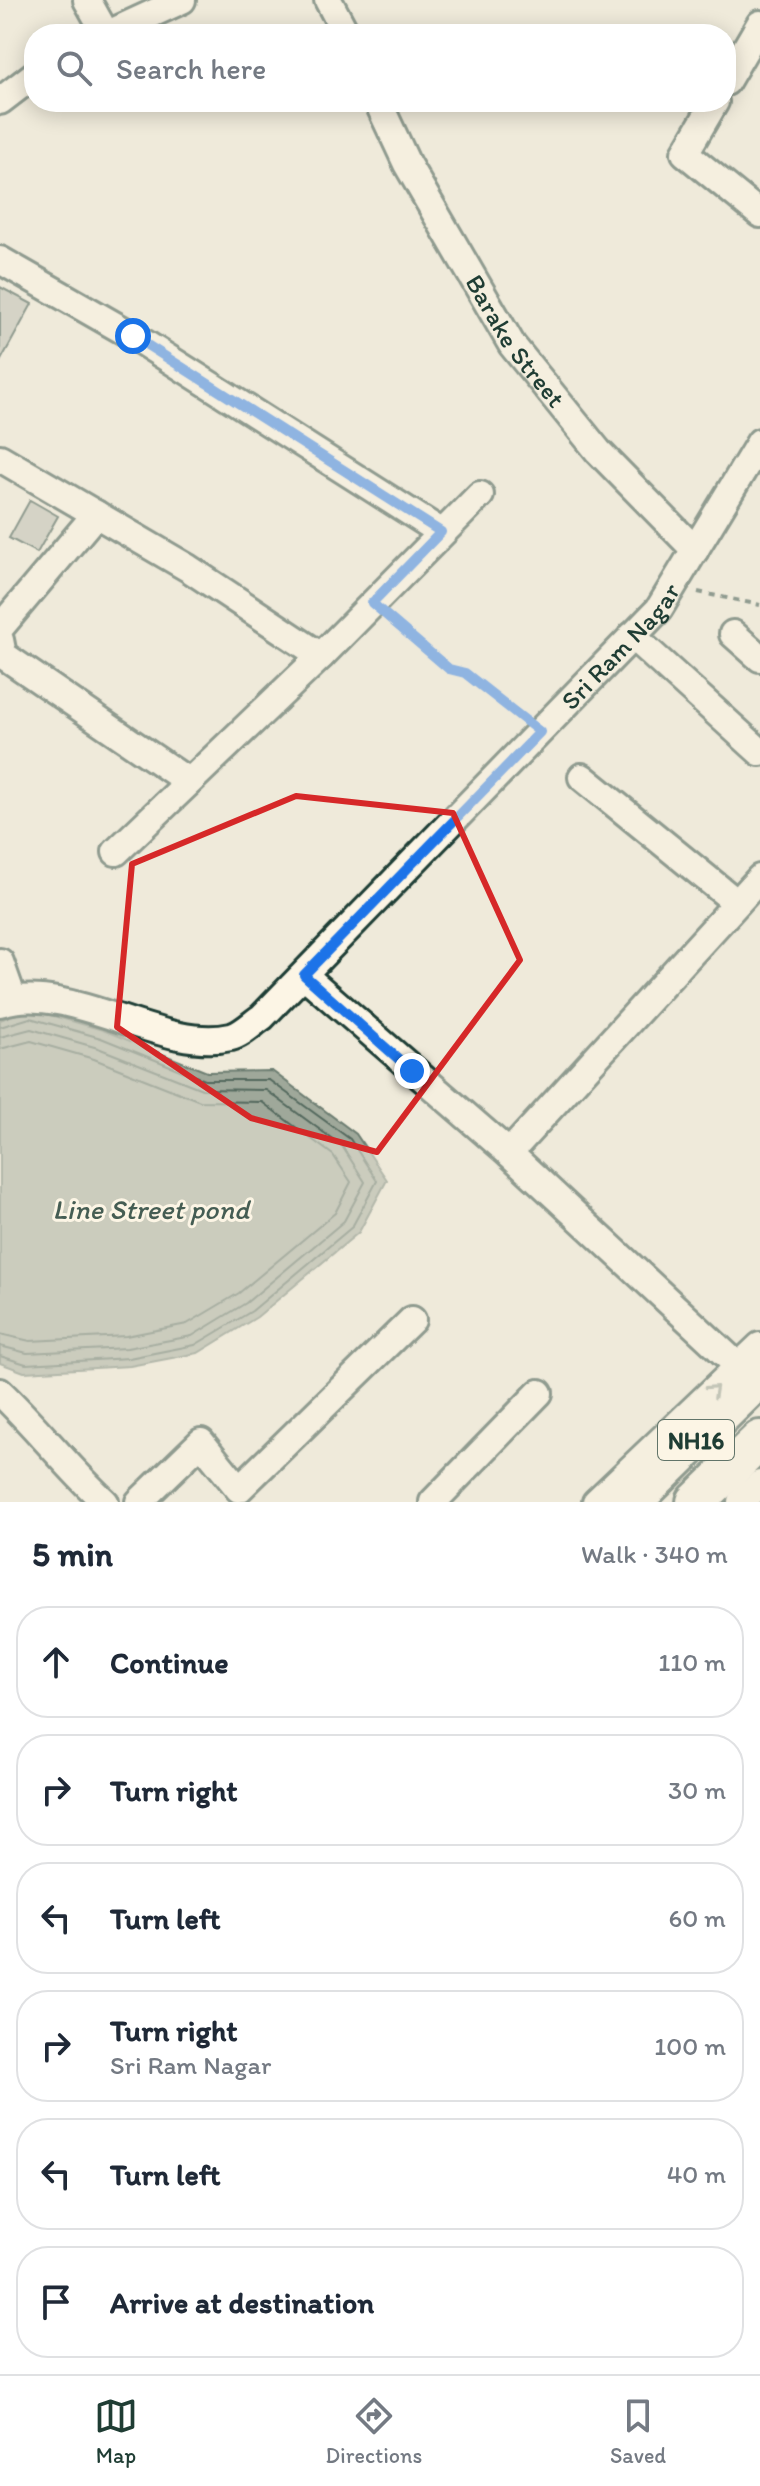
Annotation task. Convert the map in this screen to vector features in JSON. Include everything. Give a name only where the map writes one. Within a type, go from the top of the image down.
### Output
[{"type":"highway","name":"NH16","points":[[632,1502],[749,1372]]},
{"type":"highway","name":"NH16","points":[[696,1502],[760,1440]]},
{"type":"street","points":[[87,0],[101,24]]},
{"type":"street","points":[[129,24],[182,0]]},
{"type":"street","points":[[328,0],[341,24]]},
{"type":"street","points":[[736,65],[760,24]]},
{"type":"street","points":[[0,101],[24,83]]},
{"type":"street","name":"Barake Street","points":[[383,112],[407,164],[512,345],[598,451],[695,550]]},
{"type":"street","points":[[709,112],[685,153],[760,214]]},
{"type":"street","points":[[0,260],[133,336],[441,532]]},
{"type":"street","name":"Sri Ram Nagar","points":[[7,1001],[45,1001],[120,1017],[187,1038],[232,1037],[262,1017],[659,609],[760,442]]},
{"type":"street","points":[[0,458],[188,568],[321,656]]},
{"type":"street","points":[[116,852],[321,656],[480,495]]},
{"type":"street","points":[[0,628],[96,514]]},
{"type":"street","points":[[733,634],[760,658]]},
{"type":"street","points":[[632,636],[760,752]]},
{"type":"street","points":[[0,640],[3,655],[189,782]]},
{"type":"street","points":[[582,777],[737,903]]},
{"type":"street","points":[[509,1153],[760,878]]},
{"type":"street","points":[[0,962],[7,1001]]},
{"type":"street","points":[[304,975],[509,1153],[749,1372]]},
{"type":"street","points":[[139,1502],[201,1442],[239,1489],[412,1320]]},
{"type":"street","points":[[596,1502],[749,1372],[760,1346]]},
{"type":"street","points":[[0,1392],[27,1417],[64,1465],[105,1502]]},
{"type":"street","points":[[433,1502],[539,1393]]},
{"type":"street","points":[[741,1502],[760,1484]]},
{"type":"path","points":[[673,586],[760,605]]},
{"type":"path","points":[[372,603],[449,669],[465,673],[540,732]]},
{"type":"highlighted area","points":[[296,796],[453,813],[520,960],[377,1152],[251,1118],[117,1027],[132,864]]},
{"type":"water","name":"Line Street pond","points":[[29,1009],[103,1030],[207,1072],[272,1071],[356,1134],[387,1180],[359,1232],[257,1317],[198,1353],[130,1366],[24,1372],[0,1363],[0,1020]]},
{"type":"building","points":[[0,287],[32,304],[1,360],[0,359]]},
{"type":"building","points":[[30,500],[58,516],[37,553],[9,538]]},
{"type":"route","points":[[133,336],[441,532],[372,603],[449,669],[465,673],[540,732],[304,975],[412,1071]]}]
